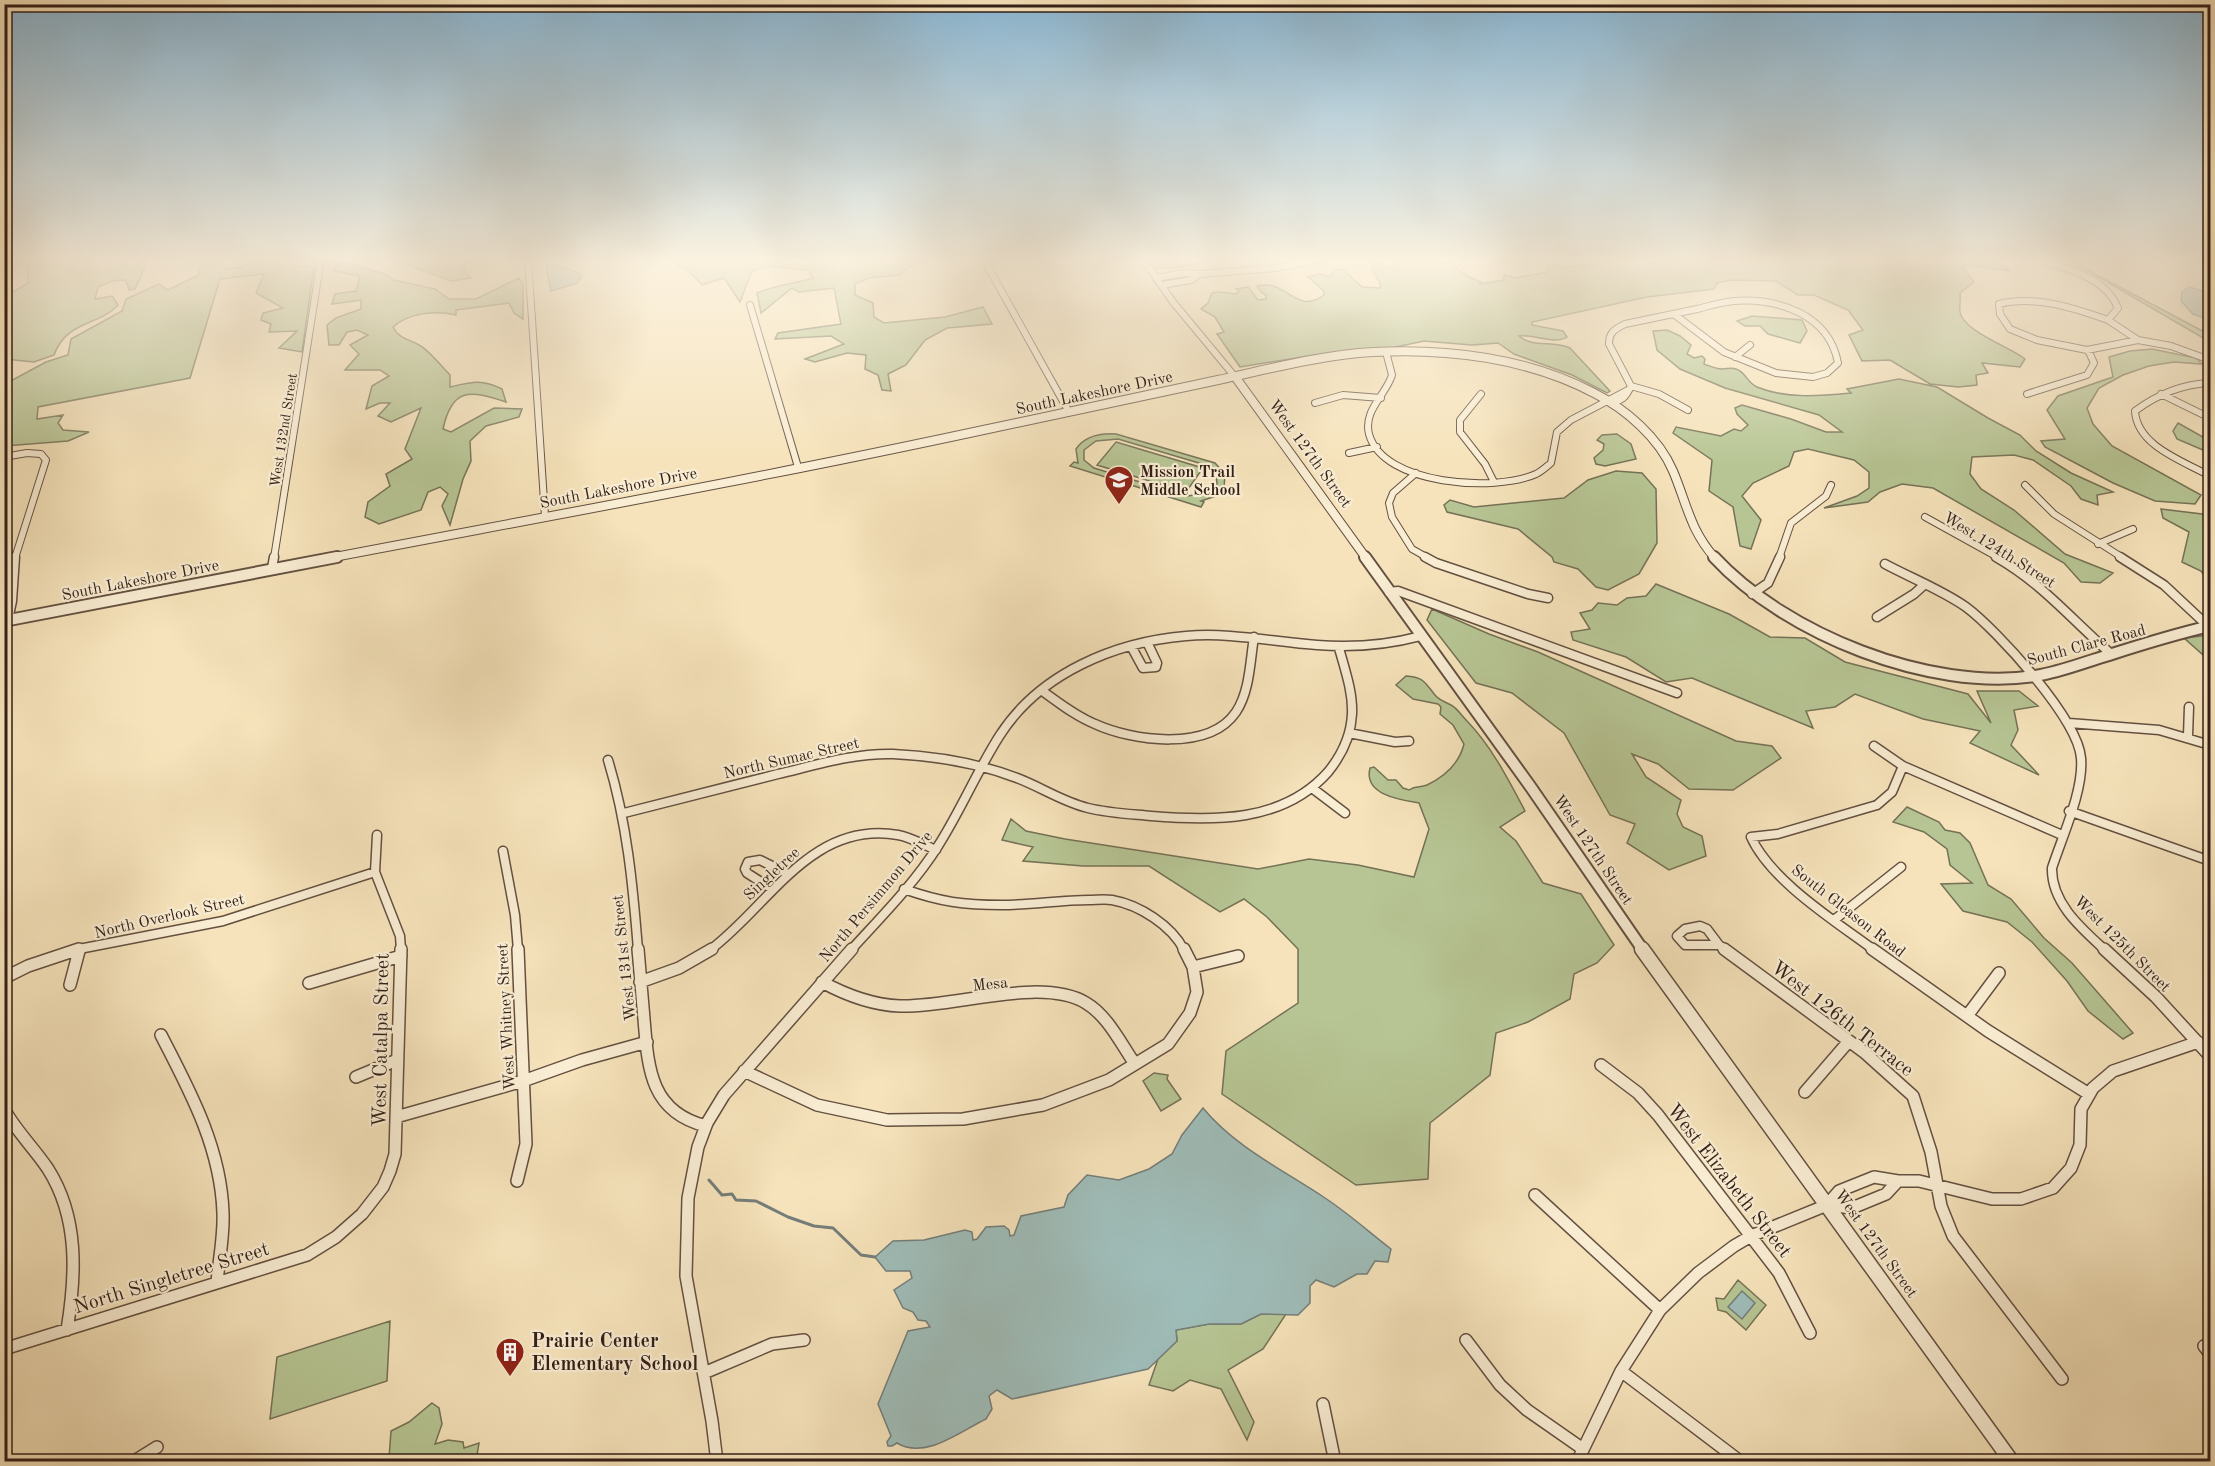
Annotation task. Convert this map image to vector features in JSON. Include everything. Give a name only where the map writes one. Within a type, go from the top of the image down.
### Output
[{"type":"street","name":"West 132nd Street","points":[[272,568],[310,327]]},
{"type":"street","points":[[532,327],[545,516]]},
{"type":"street","points":[[757,327],[798,467]]},
{"type":"street","points":[[1021,327],[1068,412]]},
{"type":"street","name":"West 127th Street","points":[[1196,327],[1236,378],[1530,786],[1616,913],[2012,1461]]},
{"type":"street","points":[[1386,352],[1392,375],[1368,419],[1368,435],[1377,447],[1396,464],[1444,482],[1518,478],[1537,474],[1551,463],[1557,432],[1571,420],[1608,402],[1616,402],[1626,397],[1630,388],[1627,373],[1609,346],[1610,333],[1619,327]]},
{"type":"street","points":[[1691,327],[1713,345],[1736,357],[1773,372],[1805,377],[1828,372],[1836,366],[1838,358],[1821,327]]},
{"type":"street","points":[[2010,327],[2036,339],[2088,350],[2138,340],[2170,346],[2211,360]]},
{"type":"street","points":[[2119,327],[2138,340]]},
{"type":"street","points":[[1736,357],[1750,345]]},
{"type":"street","points":[[2027,394],[2087,375],[2092,371],[2094,365],[2088,350]]},
{"type":"street","name":"South Clare Road","points":[[1236,378],[1337,355],[1386,352],[1451,353],[1505,361],[1564,380],[1608,402],[1639,425],[1660,447],[1673,468],[1701,542],[1723,569],[1752,594],[1787,617],[1836,641],[1879,657],[1938,672],[1967,676],[1986,678],[2030,676],[2061,670],[2210,626]]},
{"type":"street","name":"South Lakeshore Drive","points":[[6,621],[798,467],[1236,378]]},
{"type":"street","points":[[2211,383],[2179,386],[2141,406],[2135,411],[2133,417],[2137,427],[2147,438],[2211,476]]},
{"type":"street","points":[[1630,388],[1659,394],[1688,410]]},
{"type":"street","points":[[1481,394],[1460,420],[1461,432],[1485,464],[1492,480]]},
{"type":"street","points":[[2161,394],[2211,418]]},
{"type":"street","points":[[1315,403],[1343,395],[1381,398]]},
{"type":"street","points":[[1349,453],[1377,447]]},
{"type":"street","points":[[4,457],[27,453],[42,454],[45,457],[45,464],[15,551],[12,601],[6,621]]},
{"type":"street","points":[[1416,473],[1393,493],[1389,503],[1392,517],[1412,549],[1436,562],[1528,594],[1548,598]]},
{"type":"street","points":[[1752,594],[1768,583],[1775,571],[1791,524],[1826,496],[1831,485]]},
{"type":"street","points":[[2025,485],[2043,504],[2098,544],[2158,580],[2210,626]]},
{"type":"street","name":"West 124th Street","points":[[1925,518],[2034,582],[2052,596],[2086,633],[2111,654]]},
{"type":"street","points":[[2098,544],[2133,530]]},
{"type":"street","name":"West 125th Street","points":[[1885,564],[1964,606],[1979,618],[2069,723],[2082,757],[2081,769],[2052,868],[2052,879],[2062,903],[2081,926],[2159,999],[2211,1056]]},
{"type":"street","points":[[1877,617],[1914,594],[1924,585]]},
{"type":"street","points":[[1389,592],[1398,591],[1677,693]]},
{"type":"street","name":"North Persimmon Drive","points":[[717,1461],[714,1430],[689,1301],[685,1253],[693,1166],[706,1126],[717,1104],[744,1071],[936,850],[964,805],[1006,723],[1041,690],[1086,662],[1147,642],[1199,635],[1254,638],[1339,648],[1376,646],[1421,636]]},
{"type":"street","points":[[1041,690],[1087,720],[1115,731],[1161,739],[1199,736],[1229,721],[1240,705],[1254,638]]},
{"type":"street","points":[[1131,646],[1143,668],[1151,669],[1157,663],[1147,642]]},
{"type":"street","name":"North Sumac Street","points":[[624,813],[830,761],[870,754],[910,755],[982,767],[1018,778],[1083,807],[1185,819],[1222,819],[1257,813],[1283,804],[1312,788],[1334,764],[1349,733],[1352,710],[1339,648]]},
{"type":"street","points":[[2188,736],[2189,707]]},
{"type":"street","points":[[2069,723],[2145,727],[2188,736],[2211,745]]},
{"type":"street","points":[[1349,733],[1395,742],[1409,741]]},
{"type":"street","points":[[1874,746],[1903,766],[2062,835]]},
{"type":"street","name":"West 131st Street","points":[[608,760],[624,813],[640,982],[654,1085],[671,1112],[706,1126]]},
{"type":"street","name":"South Gleason Road","points":[[1903,766],[1892,792],[1877,805],[1778,834],[1751,837],[1762,856],[1792,886],[1867,946],[2003,1042],[2089,1094]]},
{"type":"street","points":[[1312,788],[1345,813]]},
{"type":"street","points":[[2069,811],[2208,860],[2211,844]]},
{"type":"street","name":"Singletree","points":[[640,982],[688,965],[703,956],[727,936],[788,874],[821,849],[839,840],[867,833],[896,835],[936,850]]},
{"type":"street","name":"West Catalpa Street","points":[[344,1232],[375,1199],[387,1180],[395,1154],[400,936],[375,872],[377,835]]},
{"type":"street","name":"West Whitney Street","points":[[503,851],[515,915],[520,968],[526,1144],[517,1181]]},
{"type":"street","points":[[772,889],[747,873],[745,866],[748,862],[760,860],[788,874]]},
{"type":"street","points":[[1834,920],[1901,867]]},
{"type":"street","name":"North Overlook Street","points":[[4,978],[32,964],[79,951],[216,923],[297,895],[358,880],[375,872]]},
{"type":"street","points":[[744,1071],[828,1108],[887,1120],[963,1119],[1043,1105],[1109,1080],[1168,1044],[1190,1013],[1197,992],[1193,967],[1177,936],[1152,916],[1112,900],[1058,900],[1005,905],[962,904],[939,900],[904,889]]},
{"type":"street","name":"West 126th Terrace","points":[[1719,945],[1849,1041],[1913,1096],[1931,1152],[1941,1206],[1953,1236],[2062,1379]]},
{"type":"street","points":[[70,985],[79,951]]},
{"type":"street","points":[[309,983],[401,956]]},
{"type":"street","points":[[1193,967],[1238,956]]},
{"type":"street","points":[[1967,1016],[1999,973]]},
{"type":"street","name":"Mesa","points":[[822,982],[865,1001],[902,1006],[1026,994],[1061,994],[1086,1003],[1106,1023],[1135,1064]]},
{"type":"street","points":[[161,1035],[202,1118],[219,1174],[224,1212],[217,1282]]},
{"type":"street","points":[[396,1117],[523,1081],[582,1060],[647,1041]]},
{"type":"street","points":[[1805,1092],[1849,1041]]},
{"type":"street","points":[[1577,1461],[1621,1371],[1660,1310],[1698,1273],[1751,1236],[1827,1205],[1839,1191],[1874,1177],[1898,1181],[1919,1181],[1992,1199],[2021,1199],[2054,1188],[2071,1168],[2080,1145],[2081,1109],[2093,1088],[2113,1071],[2198,1042]]},
{"type":"street","points":[[356,1077],[397,1060]]},
{"type":"street","name":"West Elizabeth Street","points":[[1600,1065],[1649,1104],[1789,1288],[1810,1333]]},
{"type":"street","points":[[4,1109],[15,1129],[47,1168],[67,1210],[74,1261],[73,1299],[67,1330]]},
{"type":"street","points":[[1827,1205],[1852,1208],[1886,1194],[1898,1181]]},
{"type":"street","points":[[1535,1195],[1660,1310]]},
{"type":"street","name":"North Singletree Street","points":[[4,1349],[307,1256],[344,1232]]},
{"type":"street","points":[[704,1373],[772,1344],[804,1340]]},
{"type":"street","points":[[1466,1340],[1500,1385],[1527,1410],[1583,1449]]},
{"type":"street","points":[[1621,1371],[1741,1461]]},
{"type":"street","points":[[1323,1404],[1335,1461]]},
{"type":"street","points":[[133,1461],[157,1447]]},
{"type":"green space","points":[[5,327],[79,327],[67,335],[54,355],[34,362],[5,359]]},
{"type":"green space","points":[[92,327],[205,327],[190,378],[38,407],[37,419],[63,415],[58,423],[63,430],[89,432],[68,441],[5,446],[5,384],[46,362],[68,355],[71,339]]},
{"type":"green space","points":[[270,327],[305,327],[302,352],[279,348],[297,331],[269,332]]},
{"type":"green space","points":[[327,327],[393,327],[401,336],[423,347],[435,359],[450,375],[450,387],[476,382],[502,389],[506,402],[473,394],[457,399],[447,415],[443,429],[451,432],[494,408],[522,409],[519,417],[486,426],[470,441],[471,461],[463,479],[450,525],[442,506],[448,494],[440,487],[428,492],[421,510],[379,524],[365,517],[368,502],[390,486],[386,474],[412,459],[405,449],[421,408],[391,422],[378,416],[390,403],[380,403],[366,409],[372,386],[389,376],[380,370],[345,370],[359,354],[350,345],[368,335],[357,330],[347,332],[339,345],[329,345]]},
{"type":"green space","points":[[817,327],[954,327],[947,328],[925,340],[906,365],[888,374],[891,391],[882,390],[878,375],[865,369],[866,355],[847,353],[815,362],[805,359],[844,344],[831,336],[775,339],[778,333]]},
{"type":"green space","points":[[1221,327],[1544,327],[1563,331],[1567,337],[1550,340],[1519,336],[1530,342],[1557,344],[1570,348],[1610,391],[1607,393],[1572,375],[1514,354],[1498,343],[1472,345],[1424,341],[1391,348],[1314,355],[1240,367],[1217,334],[1224,332]]},
{"type":"green space","points":[[1761,327],[1805,327],[1807,331],[1800,343],[1768,334]]},
{"type":"green space","points":[[1861,327],[1971,327],[2025,359],[2020,367],[1982,363],[1988,373],[1976,375],[1977,385],[1958,387],[1930,384],[1890,360],[1862,361],[1849,335],[1863,330]]},
{"type":"green space","points":[[2185,327],[2196,327],[2210,335],[2210,342]]},
{"type":"green space","points":[[1667,330],[1680,336],[1691,345],[1687,354],[1694,358],[1702,356],[1705,359],[1704,364],[1720,369],[1736,369],[1751,383],[1768,391],[1815,396],[1851,393],[1847,389],[1899,379],[1937,387],[2020,435],[2036,451],[2071,473],[2113,492],[2097,495],[2098,505],[2081,499],[2071,486],[2033,460],[2014,455],[1972,457],[1970,474],[1981,489],[2014,510],[2065,554],[2113,573],[2100,583],[2081,582],[2064,563],[1933,488],[1902,484],[1880,492],[1868,502],[1824,508],[1857,496],[1869,488],[1869,472],[1854,460],[1808,449],[1794,452],[1789,466],[1753,483],[1742,496],[1761,520],[1751,549],[1740,546],[1733,507],[1709,491],[1712,460],[1673,433],[1676,427],[1721,436],[1734,429],[1741,431],[1748,425],[1737,414],[1735,408],[1742,405],[1826,432],[1842,432],[1819,415],[1725,388],[1680,369],[1657,350],[1653,331]]},
{"type":"green space","points":[[2152,349],[2196,358],[2202,364],[2174,362],[2149,366],[2123,375],[2099,388],[2087,408],[2093,424],[2112,446],[2201,495],[2195,504],[2155,501],[2113,483],[2045,447],[2041,441],[2065,439],[2047,410],[2058,396],[2113,377],[2109,357],[2130,351]]},
{"type":"green space","points":[[2178,423],[2210,441],[2210,453],[2177,439],[2173,431]]},
{"type":"green space","points":[[1110,434],[1215,463],[1225,474],[1224,488],[1216,496],[1201,501],[1204,502],[1201,507],[1070,466],[1074,462],[1078,463],[1076,449],[1084,441],[1094,436]],"holes":[[[1118,439],[1209,466],[1216,474],[1217,484],[1204,494],[1186,496],[1094,468],[1084,460],[1084,450],[1096,441]]]},
{"type":"green space","points":[[1617,434],[1631,444],[1636,459],[1605,466],[1596,464],[1594,458],[1603,450],[1604,444],[1597,440],[1602,435]]},
{"type":"green space","points":[[1116,442],[1203,468],[1186,492],[1097,465]]},
{"type":"green space","points":[[1616,471],[1642,473],[1656,489],[1657,543],[1639,574],[1608,590],[1596,587],[1578,569],[1554,562],[1552,557],[1518,529],[1447,512],[1444,505],[1450,500],[1474,507],[1564,498],[1588,480]]},
{"type":"green space","points":[[2161,509],[2210,515],[2210,583],[2201,571],[2182,562],[2189,532],[2163,518]]},
{"type":"green space","points":[[1656,584],[1729,614],[1770,637],[1805,638],[1845,662],[1968,694],[1991,723],[1977,691],[2019,691],[2038,706],[2014,710],[2018,730],[2011,745],[2039,775],[1970,743],[1980,731],[1923,719],[1855,694],[1835,707],[1806,711],[1813,728],[1692,678],[1666,682],[1626,657],[1573,640],[1571,632],[1590,629],[1580,613],[1592,610],[1598,603],[1617,605],[1627,598],[1646,596]]},
{"type":"green space","points":[[1432,609],[1538,652],[1736,741],[1772,746],[1781,758],[1733,790],[1689,789],[1658,764],[1632,754],[1646,777],[1681,800],[1677,814],[1683,827],[1702,836],[1706,856],[1669,870],[1627,843],[1635,824],[1610,815],[1564,733],[1512,693],[1476,683],[1427,620]]},
{"type":"green space","points":[[2210,635],[2210,661],[2184,638]]},
{"type":"green space","points":[[1406,676],[1424,681],[1438,698],[1453,706],[1476,731],[1499,764],[1525,811],[1500,827],[1516,841],[1543,883],[1581,894],[1614,945],[1597,963],[1574,974],[1570,999],[1528,1022],[1496,1033],[1490,1075],[1430,1123],[1428,1179],[1356,1185],[1222,1094],[1226,1051],[1298,1003],[1298,949],[1267,917],[1244,899],[1220,912],[1149,866],[1083,866],[1023,861],[1033,847],[1002,840],[1011,819],[1026,831],[1065,839],[1258,869],[1309,859],[1358,865],[1414,877],[1429,829],[1419,803],[1394,798],[1378,790],[1369,777],[1370,768],[1374,767],[1388,780],[1396,780],[1403,788],[1409,790],[1427,785],[1446,773],[1459,758],[1464,744],[1453,725],[1440,714],[1441,707],[1438,704],[1413,699],[1396,685]]},
{"type":"green space","points":[[1907,807],[1939,822],[1945,830],[1960,833],[1970,843],[1988,885],[2011,899],[2044,938],[2072,963],[2133,1033],[2123,1039],[2088,1011],[2067,981],[2032,942],[2007,922],[1963,911],[1941,884],[1972,883],[1950,865],[1947,849],[1924,832],[1893,822]]},
{"type":"green space","points":[[1154,1073],[1168,1075],[1167,1079],[1181,1099],[1161,1111],[1143,1081]]},
{"type":"green space","points":[[1738,1280],[1766,1305],[1746,1330],[1726,1312],[1718,1310],[1716,1298],[1724,1299]]},
{"type":"green space","points":[[1261,1314],[1286,1314],[1263,1349],[1228,1370],[1254,1422],[1247,1440],[1221,1389],[1190,1380],[1173,1391],[1149,1385],[1158,1359],[1177,1341],[1176,1330],[1209,1324],[1241,1324]]},
{"type":"green space","points":[[390,1321],[387,1381],[270,1419],[277,1357]]},
{"type":"green space","points":[[432,1403],[439,1408],[442,1424],[435,1444],[448,1440],[463,1442],[464,1448],[479,1443],[476,1461],[383,1461],[389,1458],[391,1431],[409,1422]]},
{"type":"water","points":[[1203,1108],[1230,1135],[1334,1204],[1391,1249],[1388,1262],[1375,1261],[1367,1274],[1357,1274],[1334,1287],[1316,1280],[1310,1286],[1310,1303],[1298,1315],[1261,1314],[1241,1324],[1209,1324],[1176,1330],[1177,1341],[1148,1369],[1012,1399],[997,1390],[989,1396],[992,1409],[986,1419],[953,1437],[919,1448],[897,1443],[888,1446],[887,1442],[891,1436],[878,1404],[908,1331],[930,1327],[926,1321],[918,1320],[913,1312],[903,1308],[894,1290],[912,1278],[910,1271],[886,1271],[875,1257],[893,1241],[924,1240],[965,1230],[972,1232],[973,1240],[977,1239],[986,1227],[1004,1226],[1009,1230],[1010,1236],[1014,1235],[1021,1216],[1064,1207],[1068,1195],[1087,1175],[1119,1180],[1149,1169],[1172,1154],[1182,1135]]},
{"type":"water","points":[[1742,1291],[1755,1303],[1742,1319],[1728,1307]]},
{"type":"waterway","points":[[709,1180],[722,1195],[732,1194],[736,1200],[756,1201],[788,1217],[814,1226],[833,1228],[861,1255],[875,1257]]},
{"type":"place","name":"Mission Trail Middle School","points":[[1119,506]]},
{"type":"place","name":"Prairie Center Elementary School","points":[[510,1378]]}]
